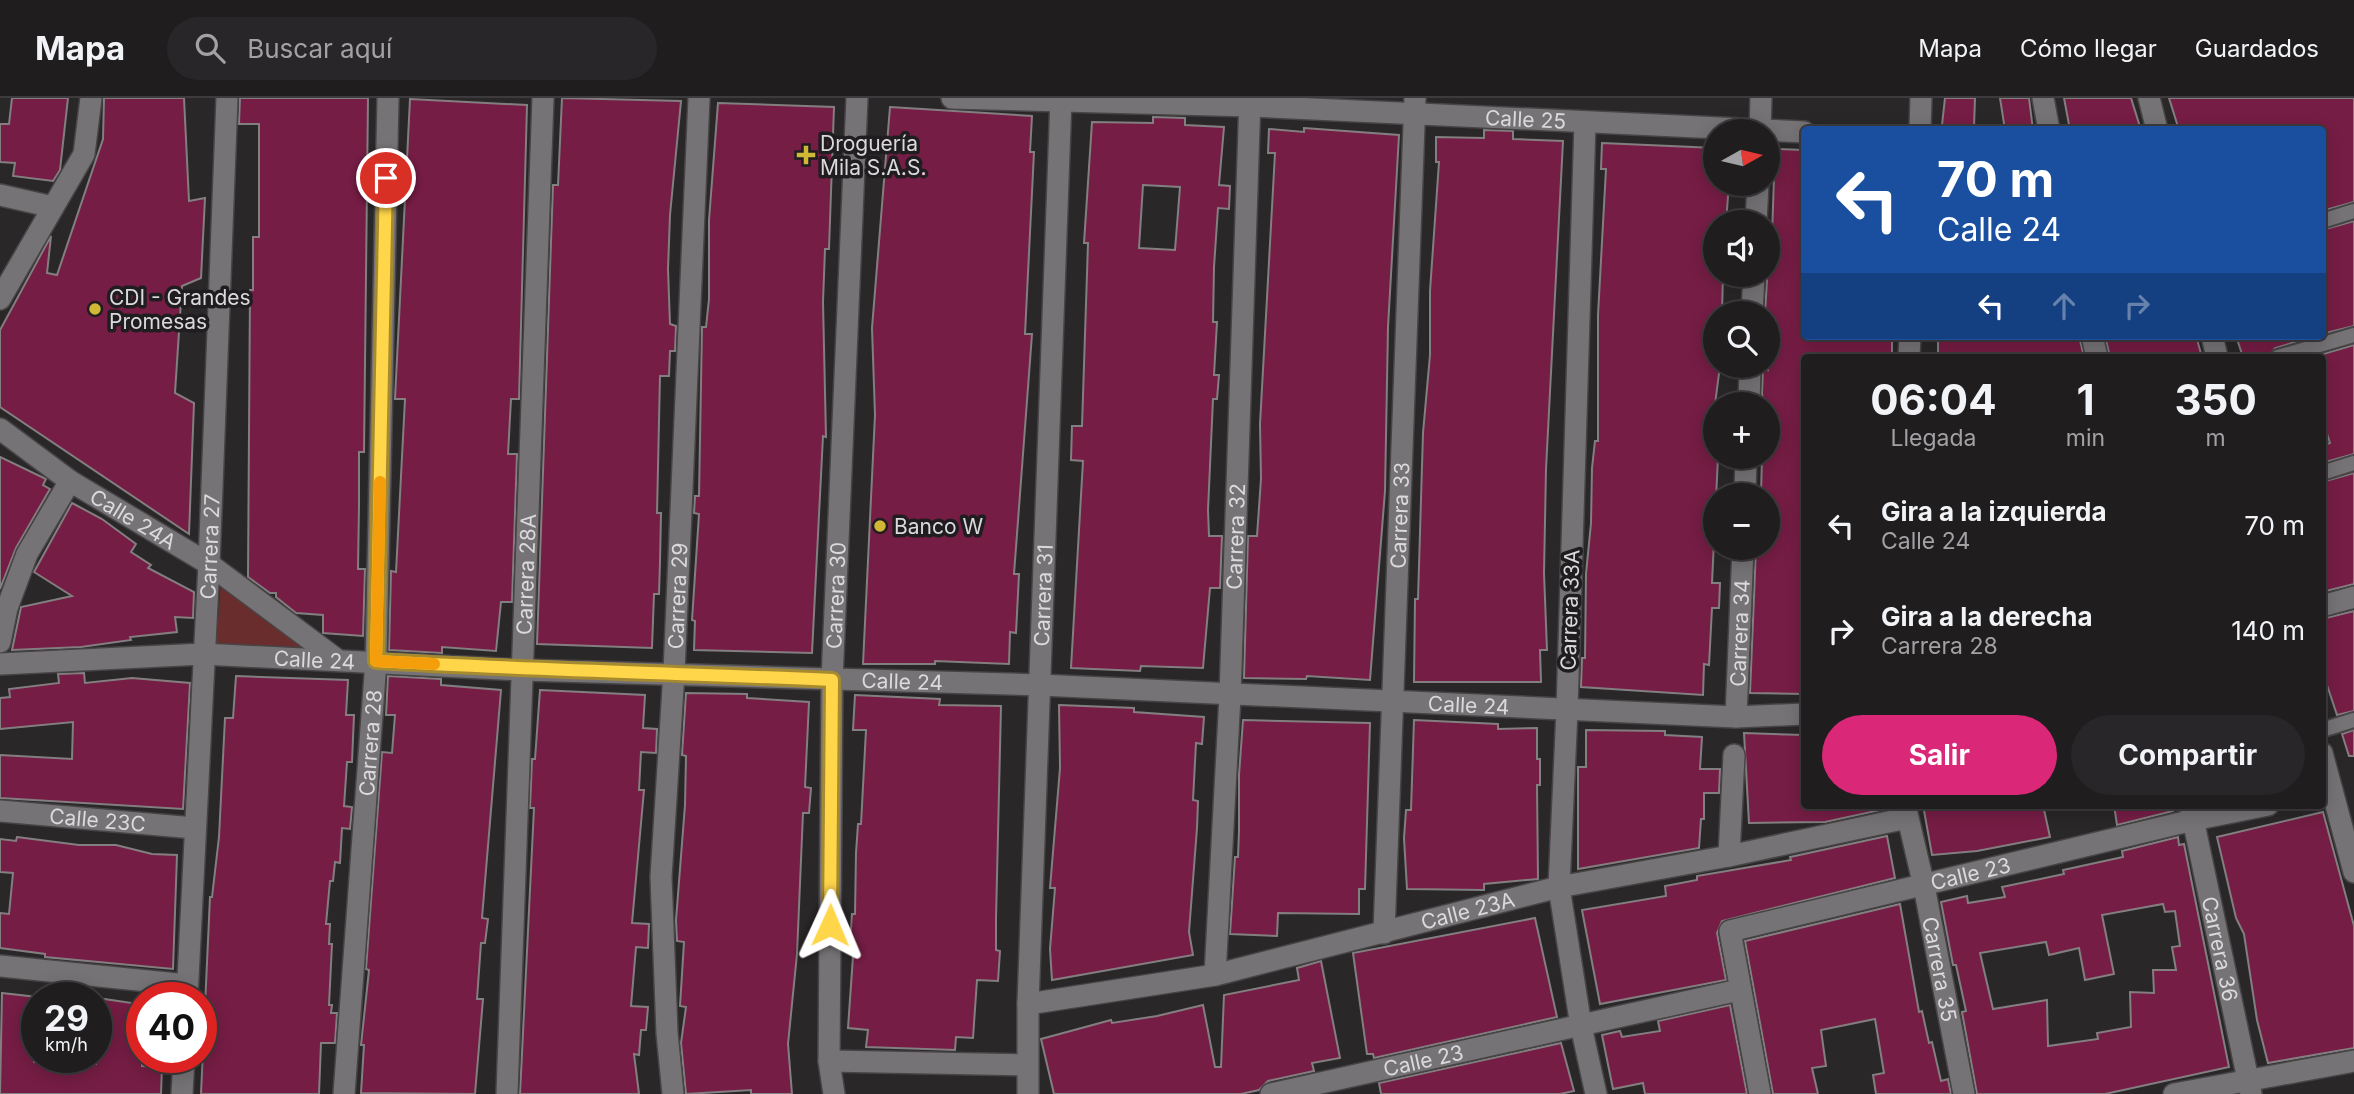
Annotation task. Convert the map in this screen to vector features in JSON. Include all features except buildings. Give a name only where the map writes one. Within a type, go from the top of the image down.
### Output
[{"type":"street","points":[[0,299],[84,154],[91,98]]},
{"type":"street","name":"Carrera 27","points":[[187,982],[209,564],[227,98]]},
{"type":"street","name":"Carrera 28","points":[[344,1094],[376,661],[388,98]]},
{"type":"street","name":"Carrera 28A","points":[[506,1094],[543,98]]},
{"type":"street","name":"Carrera 29","points":[[673,1094],[667,1033],[661,877],[674,672],[699,98]]},
{"type":"street","name":"Carrera 30","points":[[834,1094],[829,1061],[832,680],[856,98]]},
{"type":"street","name":"Calle 25","points":[[951,98],[1415,106],[1586,122],[1703,128]]},
{"type":"street","name":"Carrera 31","points":[[1028,1094],[1028,1004],[1061,98]]},
{"type":"street","points":[[1760,119],[1761,98]]},
{"type":"street","points":[[1920,126],[1921,98]]},
{"type":"street","points":[[2042,98],[2048,126]]},
{"type":"street","points":[[2149,98],[2156,126]]},
{"type":"street","name":"Carrera 32","points":[[1215,975],[1230,696],[1250,102]]},
{"type":"street","name":"Carrera 33","points":[[1384,933],[1415,106]]},
{"type":"street","name":"Carrera 33A","points":[[1586,122],[1559,887],[1581,1026],[1596,1094]]},
{"type":"street","name":"Calle 25","points":[[1780,131],[1801,132]]},
{"type":"street","points":[[0,195],[52,207]]},
{"type":"street","name":"Calle 24A","points":[[0,429],[70,481],[209,564],[335,658]]},
{"type":"street","points":[[0,642],[7,608],[27,554],[70,481]]},
{"type":"street","name":"Carrera 34","points":[[1736,717],[1743,560]]},
{"type":"street","points":[[2326,605],[2354,597]]},
{"type":"street","name":"Calle 24","points":[[0,664],[203,654],[335,658],[522,670],[674,672],[832,680],[1040,685],[1230,696],[1736,717],[1801,714]]},
{"type":"street","points":[[1729,856],[1734,755]]},
{"type":"street","points":[[2328,793],[2350,844],[2354,872]]},
{"type":"street","name":"Calle 23","points":[[1760,1094],[1730,931],[1924,886],[2192,812],[2225,809]]},
{"type":"street","name":"Calle 23C","points":[[0,811],[194,828]]},
{"type":"street","name":"Calle 23A","points":[[1028,1004],[1215,975],[1559,887],[1729,856],[1906,811]]},
{"type":"street","name":"Carrera 35","points":[[1906,811],[1924,886],[1964,1094]]},
{"type":"street","name":"Carrera 36","points":[[2192,812],[2250,1087]]},
{"type":"street","points":[[0,966],[126,983]]},
{"type":"street","name":"Calle 23","points":[[1271,1094],[1739,990]]},
{"type":"street","points":[[2174,1094],[2250,1087],[2354,1060]]},
{"type":"street","points":[[829,1061],[1027,1065]]},
{"type":"street","points":[[182,1094],[183,1073]]},
{"type":"lane","points":[[2326,220],[2354,211]]},
{"type":"lane","points":[[2288,354],[2354,335]]},
{"type":"lane","points":[[2326,472],[2354,463]]},
{"type":"lane","points":[[2326,729],[2354,720]]},
{"type":"shaded area","points":[[221,581],[324,654],[216,647]]},
{"type":"slow traffic","points":[[380,482],[376,661],[434,664]]},
{"type":"place","name":"Droguería Mila S.A.S.","points":[[806,155]]},
{"type":"place","name":"CDI - Grandes Promesas","points":[[95,309]]},
{"type":"place","name":"Banco W","points":[[880,526]]},
{"type":"route","points":[[386,178],[376,661],[522,670],[674,672],[832,680],[830,925]]}]
